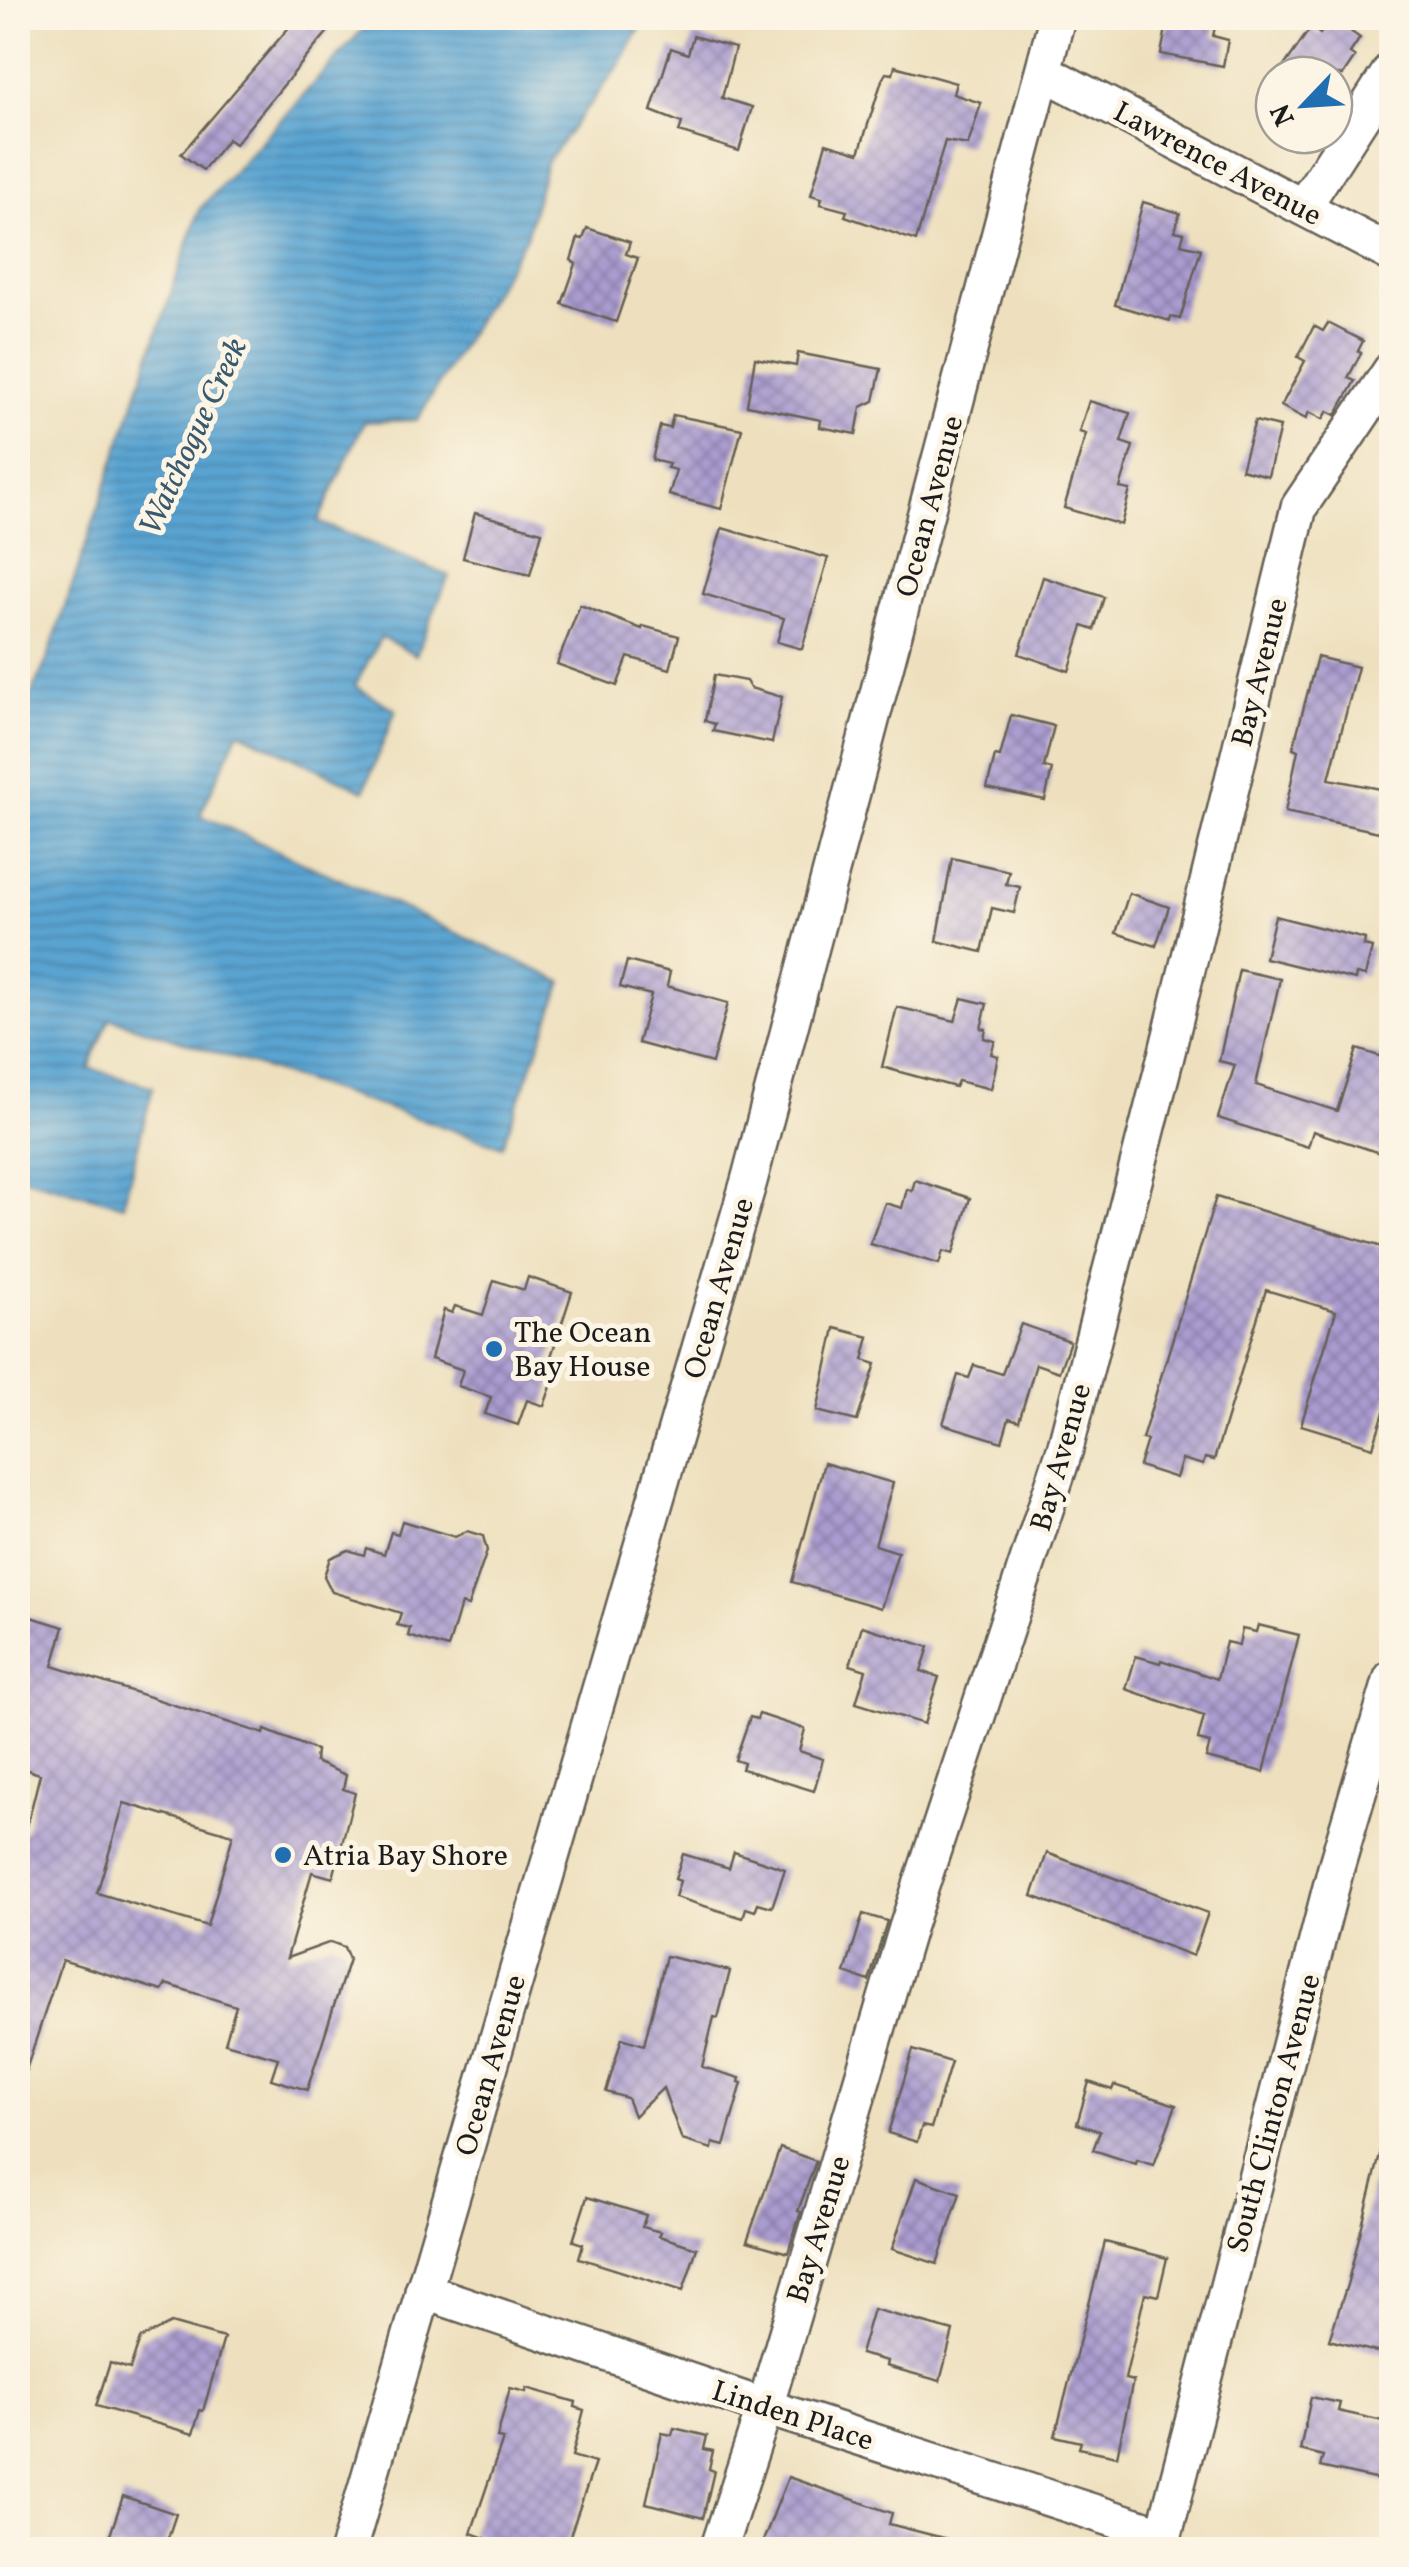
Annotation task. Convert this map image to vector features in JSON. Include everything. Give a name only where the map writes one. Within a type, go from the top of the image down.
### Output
[{"type":"street","name":"Ocean Avenue","points":[[348,2550],[750,1181],[1057,18]]},
{"type":"street","points":[[1302,206],[1392,69]]},
{"type":"street","name":"Lawrence Avenue","points":[[1044,72],[1392,254]]},
{"type":"street","name":"Bay Avenue","points":[[718,2550],[765,2407],[908,1928],[1066,1449],[1299,507],[1392,369]]},
{"type":"street","name":"South Clinton Avenue","points":[[1162,2542],[1337,1864],[1392,1678]]},
{"type":"street","name":"Linden Place","points":[[424,2291],[1162,2542]]},
{"type":"water","name":"Watchogue Creek","points":[[373,18],[646,18],[620,64],[546,163],[526,237],[417,420],[364,422],[318,522],[449,576],[416,655],[381,637],[355,686],[396,710],[364,791],[239,731],[200,815],[563,982],[502,1146],[110,1018],[89,1068],[153,1087],[123,1205],[18,1176],[18,722],[47,660],[199,210]]},
{"type":"building","points":[[297,18],[339,18],[235,144],[228,139],[203,170],[181,154]]},
{"type":"building","points":[[1168,18],[1217,18],[1213,36],[1228,40],[1223,66],[1161,54]]},
{"type":"building","points":[[1332,18],[1360,38],[1350,53],[1352,55],[1292,55],[1311,27],[1320,34]]},
{"type":"building","points":[[693,36],[735,48],[722,98],[752,107],[739,151],[679,132],[682,123],[651,111],[671,48],[688,54]]},
{"type":"building","points":[[895,66],[956,83],[953,94],[981,103],[968,145],[945,141],[916,241],[845,216],[847,211],[820,204],[822,198],[811,195],[826,143],[859,153],[882,80],[886,73],[893,74]]},
{"type":"building","points":[[1143,202],[1180,213],[1175,231],[1184,233],[1181,244],[1201,249],[1180,319],[1171,317],[1170,321],[1115,305]]},
{"type":"building","points":[[587,228],[630,242],[626,254],[638,258],[616,322],[562,304],[576,264],[571,260],[578,238],[583,239]]},
{"type":"building","points":[[1328,323],[1363,341],[1348,378],[1355,381],[1336,415],[1328,411],[1323,419],[1309,412],[1306,419],[1281,406],[1305,361],[1298,357],[1314,326],[1323,331]]},
{"type":"building","points":[[798,353],[881,369],[874,401],[861,407],[856,434],[820,427],[821,420],[747,405],[755,358],[796,366]]},
{"type":"building","points":[[1089,401],[1130,413],[1121,442],[1133,446],[1120,488],[1130,490],[1121,525],[1064,508],[1086,434],[1079,432]]},
{"type":"building","points":[[673,415],[742,429],[721,509],[669,495],[676,470],[652,460],[660,426],[670,428]]},
{"type":"building","points":[[1255,421],[1280,427],[1268,476],[1241,469]]},
{"type":"building","points":[[475,513],[542,532],[530,575],[463,558]]},
{"type":"building","points":[[722,528],[828,558],[802,649],[777,642],[784,618],[703,594]]},
{"type":"building","points":[[1043,577],[1104,597],[1094,630],[1083,626],[1069,671],[1019,654]]},
{"type":"building","points":[[580,605],[642,629],[643,626],[679,636],[670,669],[628,657],[617,686],[557,664]]},
{"type":"building","points":[[1317,657],[1358,667],[1329,779],[1386,790],[1379,832],[1285,812],[1298,750],[1293,748]]},
{"type":"building","points":[[714,675],[746,681],[750,688],[782,697],[772,743],[713,731],[715,724],[705,721]]},
{"type":"building","points":[[1011,715],[1054,726],[1044,767],[1052,769],[1045,800],[987,788]]},
{"type":"building","points":[[952,858],[1009,871],[1006,884],[1020,887],[1014,913],[992,908],[982,952],[937,941]]},
{"type":"building","points":[[1129,893],[1169,907],[1156,946],[1116,933]]},
{"type":"building","points":[[1275,916],[1365,939],[1364,946],[1372,948],[1365,976],[1356,974],[1355,980],[1265,958]]},
{"type":"building","points":[[627,961],[670,972],[667,986],[728,1003],[712,1063],[638,1043],[651,995],[620,987]]},
{"type":"building","points":[[1239,970],[1280,979],[1256,1085],[1337,1111],[1357,1049],[1392,1060],[1392,1157],[1313,1131],[1308,1147],[1218,1118],[1235,1065],[1219,1061]]},
{"type":"building","points":[[962,998],[987,1004],[981,1028],[986,1029],[984,1038],[995,1041],[991,1054],[998,1056],[991,1089],[958,1081],[955,1087],[882,1067],[897,1007],[955,1021]]},
{"type":"building","points":[[915,1180],[970,1198],[953,1254],[943,1251],[939,1264],[870,1244],[885,1203],[902,1208],[907,1189],[912,1191]]},
{"type":"building","points":[[1216,1197],[1392,1250],[1392,1387],[1373,1447],[1301,1425],[1336,1311],[1266,1290],[1214,1460],[1205,1458],[1203,1465],[1182,1459],[1176,1478],[1139,1466],[1147,1440],[1142,1439]]},
{"type":"building","name":"The Ocean Bay House","points":[[528,1277],[572,1292],[544,1378],[553,1381],[544,1406],[527,1400],[518,1425],[485,1414],[491,1397],[458,1386],[463,1370],[431,1359],[444,1310],[452,1313],[455,1306],[483,1315],[494,1280],[524,1290]]},
{"type":"building","points":[[1021,1324],[1070,1341],[1059,1372],[1036,1364],[1019,1421],[1009,1418],[1002,1442],[943,1424],[958,1375],[969,1378],[974,1365],[1002,1374]]},
{"type":"building","points":[[835,1328],[869,1337],[863,1360],[876,1364],[857,1421],[817,1411]]},
{"type":"building","points":[[824,1463],[893,1483],[875,1545],[898,1552],[881,1608],[792,1582]]},
{"type":"building","points":[[402,1521],[455,1537],[467,1531],[483,1536],[487,1551],[468,1606],[461,1604],[448,1648],[408,1636],[410,1628],[397,1625],[401,1613],[332,1592],[324,1576],[330,1558],[348,1550],[364,1555],[366,1548],[384,1554],[391,1532],[398,1534]]},
{"type":"building","name":"Atria Bay Shore","points":[[18,1613],[64,1627],[53,1666],[264,1734],[265,1730],[316,1750],[315,1762],[346,1775],[343,1789],[355,1793],[333,1878],[312,1872],[287,1958],[331,1942],[344,1947],[349,1959],[307,2090],[271,2079],[278,2058],[225,2043],[236,2006],[166,1984],[162,1991],[62,1960],[23,2079],[18,2078],[18,1833],[26,1830],[40,1774],[18,1767]],"holes":[[[124,1803],[233,1835],[207,1926],[97,1893]]]},
{"type":"building","points":[[1258,1625],[1299,1635],[1264,1772],[1206,1758],[1210,1743],[1198,1740],[1204,1716],[1126,1689],[1136,1656],[1217,1679],[1226,1642],[1239,1645],[1242,1629],[1256,1632]]},
{"type":"building","points":[[862,1626],[929,1647],[921,1671],[939,1677],[924,1724],[856,1703],[866,1670],[850,1665]]},
{"type":"building","points":[[759,1714],[805,1729],[799,1751],[823,1759],[814,1791],[742,1769],[744,1763],[735,1760],[750,1717],[757,1719]]},
{"type":"building","points":[[734,1852],[785,1869],[772,1907],[758,1903],[755,1911],[746,1908],[743,1918],[675,1897],[680,1881],[675,1879],[683,1854],[729,1868]]},
{"type":"building","points":[[1047,1853],[1208,1913],[1193,1956],[1032,1896]]},
{"type":"building","points":[[863,1914],[887,1921],[869,1981],[845,1973]]},
{"type":"building","points":[[666,1956],[730,1971],[702,2067],[740,2078],[742,2083],[724,2146],[713,2143],[712,2149],[682,2140],[663,2088],[634,2116],[627,2098],[606,2092],[622,2038],[644,2045]]},
{"type":"building","points":[[913,2050],[951,2062],[931,2128],[922,2126],[917,2142],[888,2133]]},
{"type":"building","points":[[1089,2082],[1112,2090],[1114,2085],[1176,2105],[1154,2165],[1137,2160],[1136,2164],[1093,2150],[1100,2131],[1077,2124]]},
{"type":"building","points":[[780,2148],[816,2161],[788,2253],[747,2241]]},
{"type":"building","points":[[1381,2151],[1392,2153],[1392,2356],[1329,2340]]},
{"type":"building","points":[[916,2178],[960,2193],[937,2264],[892,2249]]},
{"type":"building","points":[[587,2197],[646,2215],[642,2227],[697,2248],[683,2291],[579,2258],[583,2244],[573,2241]]},
{"type":"building","points":[[1105,2242],[1167,2258],[1158,2296],[1145,2293],[1125,2379],[1133,2381],[1117,2456],[1079,2448],[1081,2442],[1055,2436]]},
{"type":"building","points":[[873,2309],[953,2331],[940,2381],[886,2366],[887,2361],[860,2354]]},
{"type":"building","points":[[171,2323],[224,2338],[193,2434],[96,2406],[110,2363],[130,2369],[140,2339]]},
{"type":"building","points":[[510,2388],[526,2392],[527,2388],[576,2402],[575,2407],[584,2410],[572,2456],[595,2463],[565,2550],[507,2550],[471,2533],[503,2439],[497,2438]]},
{"type":"building","points":[[1311,2397],[1340,2403],[1338,2411],[1392,2423],[1392,2483],[1320,2467],[1323,2456],[1300,2450]]},
{"type":"building","points":[[674,2428],[707,2436],[704,2449],[713,2451],[709,2469],[714,2471],[703,2518],[646,2503],[662,2433],[672,2435]]},
{"type":"building","points":[[788,2477],[892,2513],[889,2524],[951,2540],[950,2550],[769,2550],[771,2544],[763,2541]]},
{"type":"building","points":[[123,2496],[176,2514],[164,2550],[105,2550]]},
{"type":"place","name":"The Ocean Bay House","points":[[494,1349]]},
{"type":"place","name":"Atria Bay Shore","points":[[283,1855]]}]
